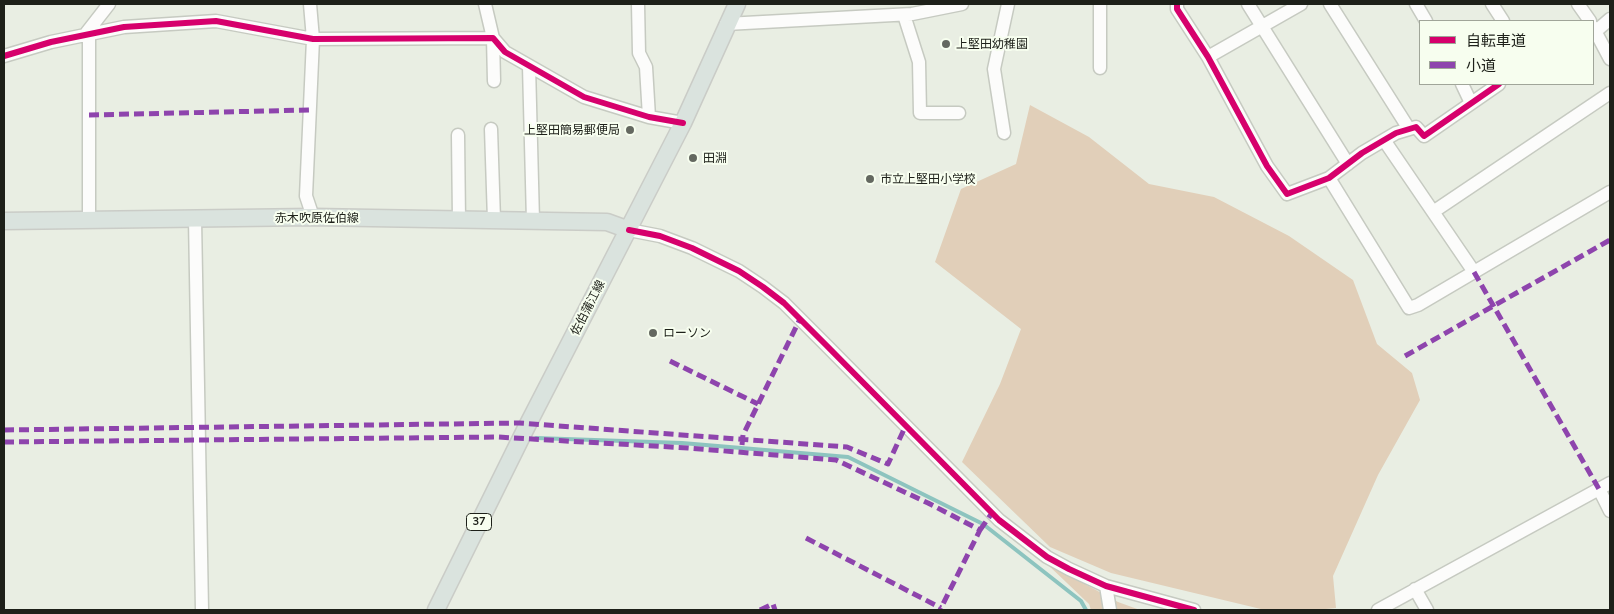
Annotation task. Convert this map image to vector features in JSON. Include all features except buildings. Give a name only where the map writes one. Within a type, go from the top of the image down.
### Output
[{"type":"main road","name":"佐伯蒲江線","points":[[436,610],[525,431],[683,124],[726,24],[737,4]]},
{"type":"main road","name":"赤木吹原佐伯線","points":[[4,221],[313,217],[607,222],[629,230]]},
{"type":"street","points":[[89,220],[86,35],[110,4]]},
{"type":"street","points":[[310,4],[313,39],[306,196],[313,217]]},
{"type":"street","points":[[485,4],[493,38],[494,81]]},
{"type":"street","points":[[638,4],[639,53],[646,68],[649,116]]},
{"type":"street","points":[[726,24],[904,15],[962,4]]},
{"type":"street","points":[[1004,133],[994,69],[1008,4]]},
{"type":"street","points":[[1100,4],[1100,68]]},
{"type":"street","points":[[1177,4],[1176,9],[1208,57],[1267,166],[1287,194],[1329,178],[1396,133],[1416,127],[1424,136],[1498,85]]},
{"type":"street","points":[[1248,4],[1348,164]]},
{"type":"street","points":[[1208,57],[1301,4]]},
{"type":"street","points":[[1330,4],[1409,129]]},
{"type":"street","points":[[1416,4],[1425,20]]},
{"type":"street","points":[[1492,4],[1502,20]]},
{"type":"street","points":[[1578,4],[1588,20]]},
{"type":"street","points":[[904,15],[919,62],[920,113],[958,113]]},
{"type":"street","points":[[1594,27],[1610,20]]},
{"type":"street","points":[[4,56],[51,42],[124,27],[216,21],[313,39],[493,38],[505,52],[584,97],[683,124]]},
{"type":"street","points":[[1594,29],[1610,59]]},
{"type":"street","points":[[529,66],[533,221]]},
{"type":"street","points":[[1462,85],[1471,103]]},
{"type":"street","points":[[1433,212],[1610,93]]},
{"type":"street","points":[[491,129],[494,220]]},
{"type":"street","points":[[458,135],[459,220]]},
{"type":"street","points":[[1384,140],[1474,272]]},
{"type":"street","points":[[1329,178],[1409,308],[1418,305],[1610,192]]},
{"type":"street","points":[[196,219],[202,610]]},
{"type":"street","points":[[629,230],[660,236],[692,248],[739,271],[784,303],[1000,520],[1047,557],[1106,586],[1194,610]]},
{"type":"street","points":[[1378,610],[1610,482]]},
{"type":"street","points":[[1599,489],[1610,511]]},
{"type":"street","points":[[1106,586],[1110,610]]},
{"type":"street","points":[[1415,589],[1427,610]]},
{"type":"shaded area","points":[[1030,105],[1089,137],[1149,184],[1214,197],[1289,236],[1353,280],[1377,344],[1412,373],[1420,400],[1378,475],[1333,576],[1336,608],[1265,610],[1111,573],[1050,547],[962,462],[1000,384],[1021,329],[935,262],[961,189],[1016,164]]},
{"type":"shaded area","points":[[1046,563],[1118,602],[1140,610],[1091,610],[1089,604]]},
{"type":"waterway","points":[[536,438],[682,443],[848,457],[983,524],[1081,601],[1086,610]]},
{"type":"marked path","points":[[89,115],[310,110]]},
{"type":"marked path","points":[[1405,356],[1610,240]]},
{"type":"marked path","points":[[1474,272],[1599,489]]},
{"type":"marked path","points":[[742,445],[743,435],[800,319]]},
{"type":"marked path","points":[[670,361],[758,404]]},
{"type":"marked path","points":[[4,430],[519,423],[847,447],[888,464],[906,425]]},
{"type":"marked path","points":[[4,442],[497,437],[688,448],[836,460],[928,503],[980,530],[940,610]]},
{"type":"marked path","points":[[980,530],[992,513]]},
{"type":"marked path","points":[[806,538],[941,608]]},
{"type":"marked path","points":[[760,610],[773,604],[775,610]]},
{"type":"cycle path","points":[[1177,4],[1177,9],[1208,57],[1267,166],[1287,194],[1329,178],[1362,153],[1396,133],[1416,127],[1424,136],[1498,85]]},
{"type":"cycle path","points":[[4,56],[51,42],[124,27],[216,21],[313,39],[493,38],[505,52],[584,97],[649,117],[683,123]]},
{"type":"cycle path","points":[[629,230],[660,236],[692,248],[739,271],[784,303],[999,520],[1047,557],[1106,586],[1194,610]]},
{"type":"place","name":"上堅田幼稚園","points":[[946,44]]},
{"type":"place","name":"上堅田簡易郵便局","points":[[630,130]]},
{"type":"place","name":"田淵","points":[[693,158]]},
{"type":"place","name":"市立上堅田小学校","points":[[870,179]]},
{"type":"place","name":"ローソン","points":[[653,333]]}]
